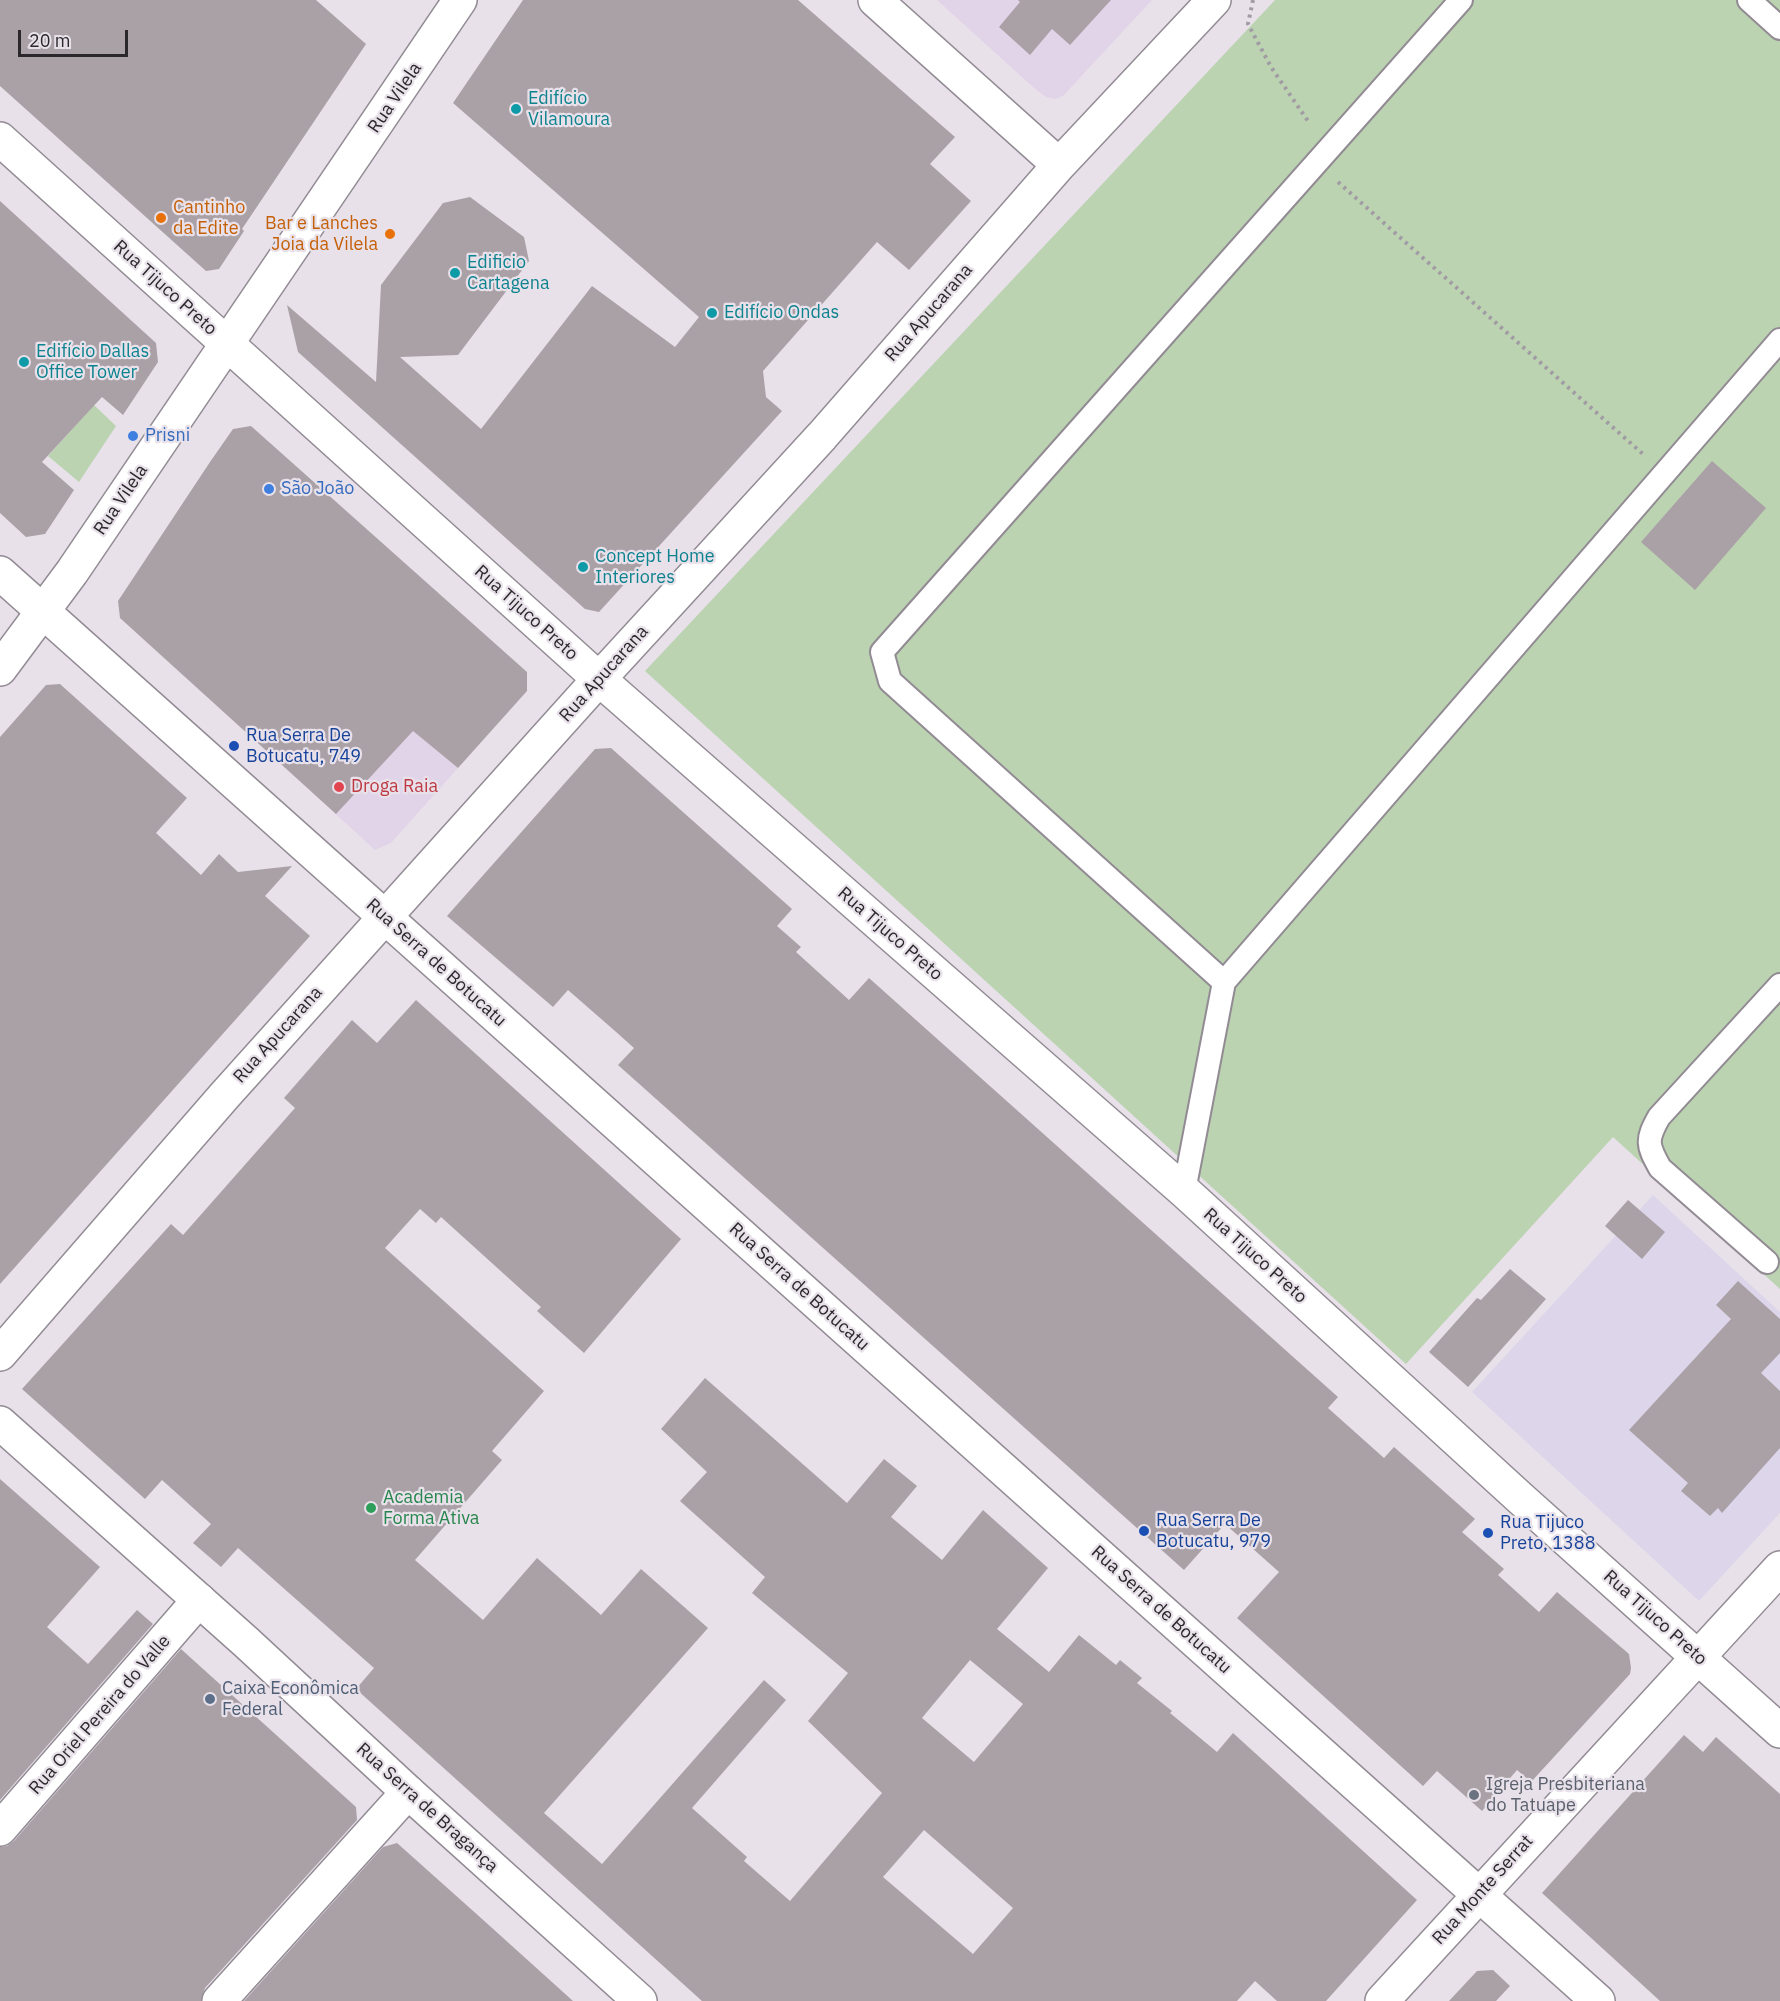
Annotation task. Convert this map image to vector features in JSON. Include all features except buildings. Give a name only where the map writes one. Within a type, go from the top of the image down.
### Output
[{"type":"street","name":"Rua Vilela","points":[[0,669],[44,612],[228,345],[460,0]]},
{"type":"street","points":[[875,0],[1059,165]]},
{"type":"street","name":"Rua Apucarana","points":[[0,1354],[225,1095],[599,679],[822,436],[1059,165],[1214,0]]},
{"type":"street","name":"Rua Tijuco Preto","points":[[0,139],[599,679],[1184,1191],[1519,1497],[1780,1731]]},
{"type":"street","name":"Rua Serra de Botucatu","points":[[0,573],[1598,2001]]},
{"type":"street","name":"Rua Serra de Bragança","points":[[0,1423],[246,1642],[640,2001]]},
{"type":"street","name":"Rua Monte Serrat","points":[[1382,2001],[1780,1568]]},
{"type":"street","name":"Rua Oriel Pereira do Valle","points":[[0,1829],[199,1600]]},
{"type":"street","points":[[219,2001],[408,1792]]},
{"type":"lane","points":[[1224,982],[890,681],[882,652],[1461,0]]},
{"type":"lane","points":[[1749,0],[1780,28]]},
{"type":"lane","points":[[1184,1191],[1224,982],[1780,340]]},
{"type":"lane","points":[[1767,1262],[1660,1168],[1651,1151],[1649,1134],[1659,1117],[1780,985]]},
{"type":"path","points":[[1253,0],[1248,24],[1271,67],[1309,121],[1317,164],[1636,447],[1663,474]]},
{"type":"shaded area","points":[[937,0],[1152,0],[1063,96],[1055,99],[1046,97],[1034,88]]},
{"type":"shaded area","points":[[350,644],[389,711],[458,768],[391,843],[375,850],[261,746]]},
{"type":"shaded area","points":[[1653,1195],[1780,1312],[1780,1513],[1699,1601],[1472,1392]]},
{"type":"green space","points":[[1275,0],[1780,0],[1780,1289],[1613,1137],[1406,1364],[645,671]]},
{"type":"green space","points":[[94,405],[116,426],[79,482],[48,456]]},
{"type":"place","name":"Edifício Vilamoura","points":[[516,109]]},
{"type":"place","name":"Cantinho da Edite","points":[[161,218]]},
{"type":"place","name":"Bar e Lanches Joia da Vilela","points":[[390,234]]},
{"type":"place","name":"Edificio Cartagena","points":[[455,273]]},
{"type":"place","name":"Edifício Ondas","points":[[712,313]]},
{"type":"place","name":"Edifício Dallas Office Tower","points":[[24,362]]},
{"type":"place","name":"Prisni","points":[[133,436]]},
{"type":"place","name":"São João","points":[[269,489]]},
{"type":"place","name":"Concept Home Interiores","points":[[583,567]]},
{"type":"place","name":"Rua Serra De Botucatu, 749","points":[[234,746]]},
{"type":"place","name":"Droga Raia","points":[[339,787]]},
{"type":"place","name":"Academia Forma Ativa","points":[[371,1508]]},
{"type":"place","name":"Rua Serra De Botucatu, 979","points":[[1144,1531]]},
{"type":"place","name":"Rua Tijuco Preto, 1388","points":[[1488,1533]]},
{"type":"place","name":"Caixa Econômica Federal","points":[[210,1699]]},
{"type":"place","name":"Igreja Presbiteriana do Tatuape","points":[[1474,1795]]}]
